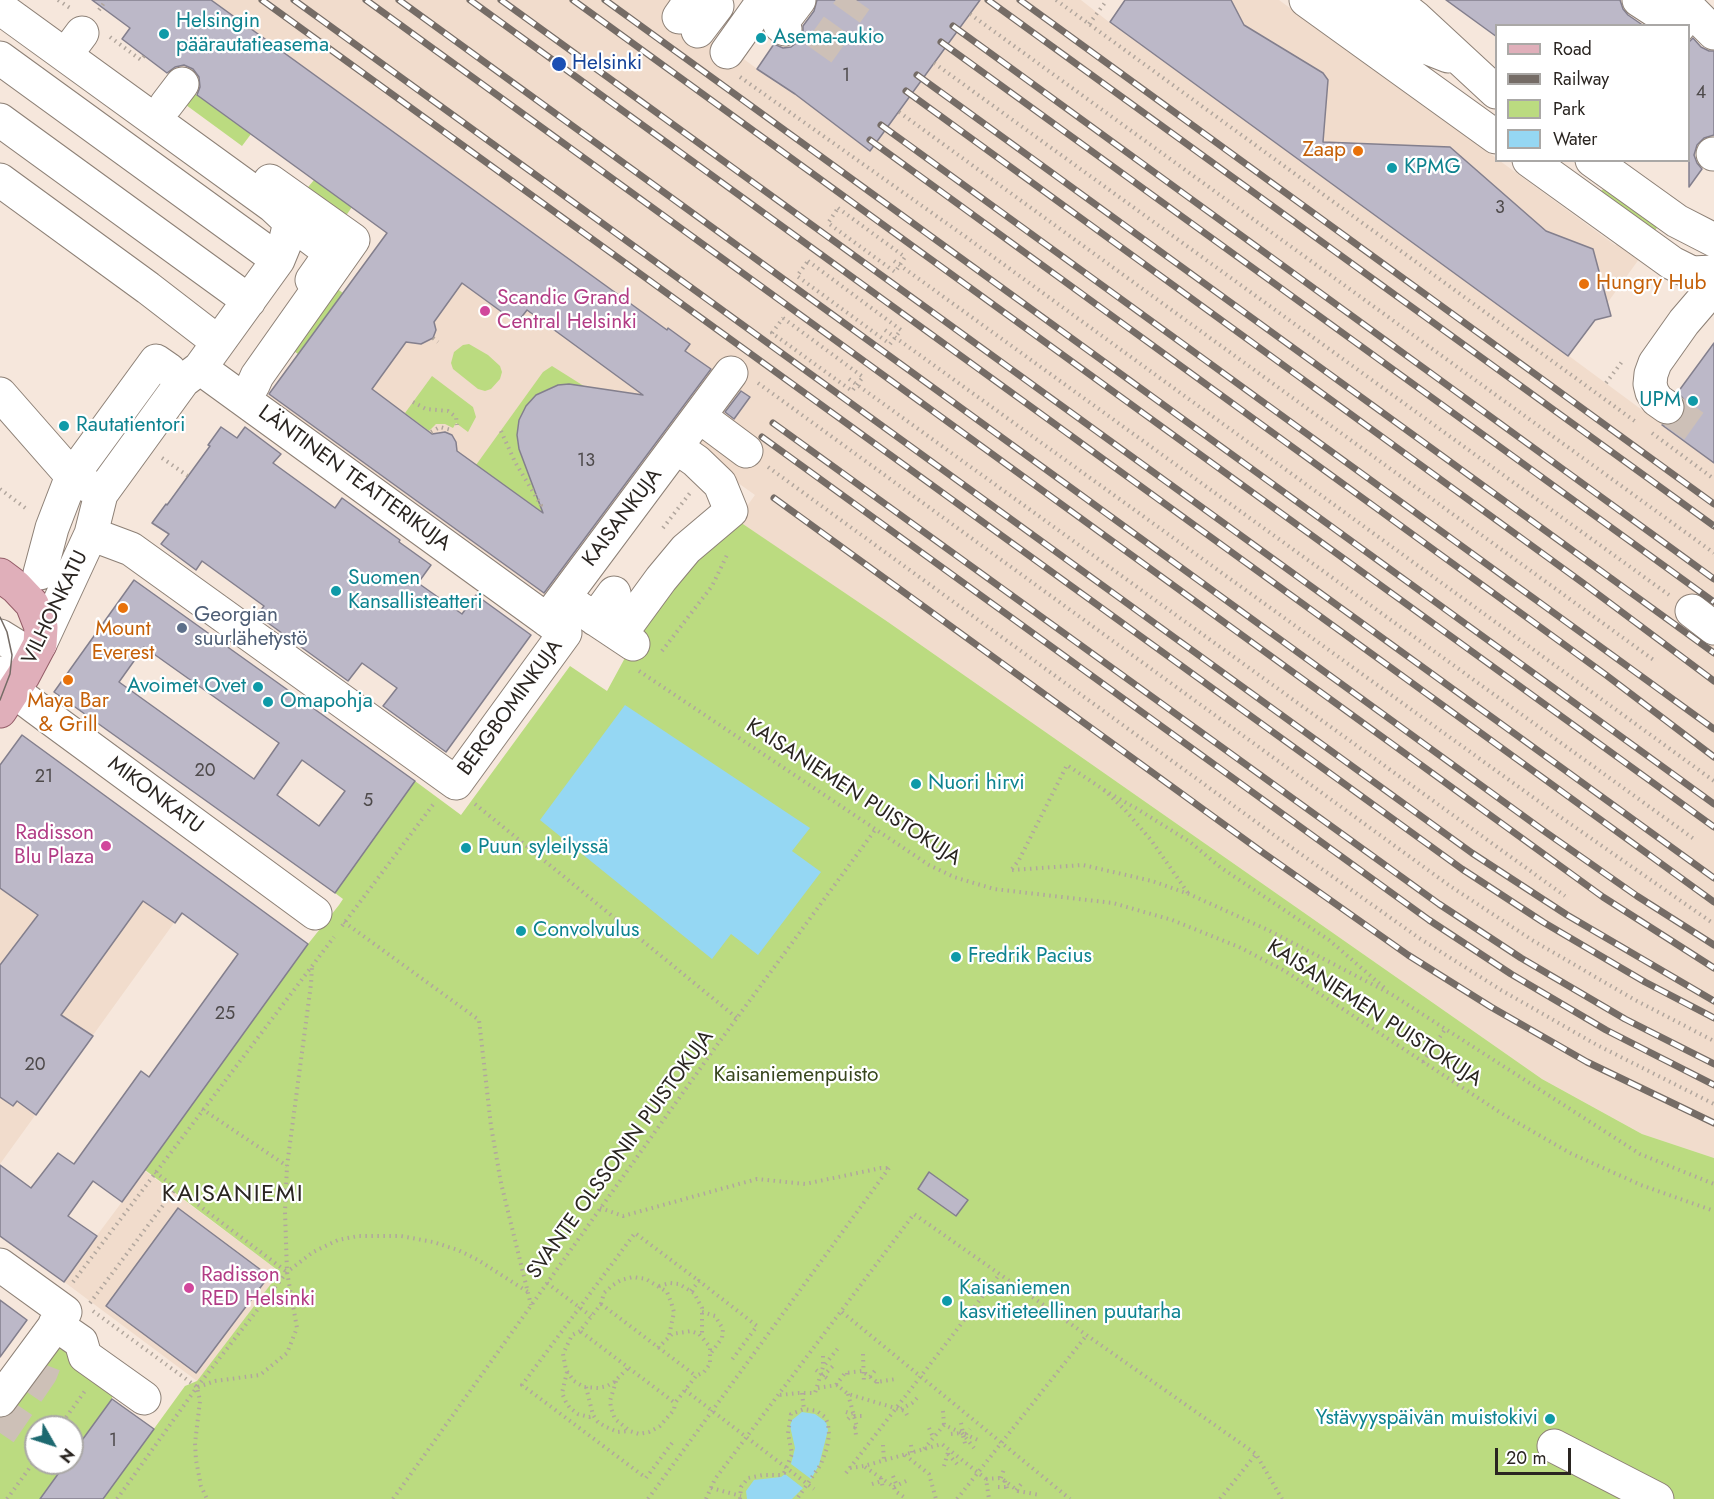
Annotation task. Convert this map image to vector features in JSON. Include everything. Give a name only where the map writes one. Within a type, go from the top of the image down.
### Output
[{"type":"main road","points":[[0,575],[16,587],[32,604],[41,627],[40,644]]},
{"type":"main road","name":"VILHONKATU","points":[[5,692],[40,644]]},
{"type":"street","points":[[732,64],[764,0]]},
{"type":"street","points":[[1306,0],[1495,136]]},
{"type":"street","points":[[1349,0],[1400,37],[1463,62]]},
{"type":"street","points":[[1392,0],[1416,18],[1495,90]]},
{"type":"street","points":[[1639,0],[1676,24]]},
{"type":"street","points":[[1681,0],[1714,33]]},
{"type":"street","points":[[1699,0],[1714,15]]},
{"type":"street","points":[[18,5],[82,33],[153,83],[273,187],[331,253],[243,388]]},
{"type":"street","points":[[18,5],[273,187],[353,240],[337,268],[273,357],[243,388]]},
{"type":"street","points":[[1690,33],[1714,49]]},
{"type":"street","points":[[1400,37],[1443,99]]},
{"type":"street","points":[[0,58],[278,260]]},
{"type":"street","points":[[0,120],[249,301]]},
{"type":"street","points":[[1531,162],[1672,263],[1692,273],[1714,272]]},
{"type":"street","points":[[1595,162],[1677,221],[1714,240]]},
{"type":"street","name":"LÄNTINEN TEATTERIKUJA","points":[[0,180],[148,288],[196,360],[243,388],[559,617],[628,645]]},
{"type":"street","name":"VILHONKATU","points":[[40,644],[91,534],[101,494],[196,360],[249,301],[278,260],[285,243],[273,187]]},
{"type":"street","points":[[1657,419],[1650,384],[1655,363],[1684,322],[1714,287]]},
{"type":"street","points":[[40,573],[52,528],[156,361],[196,360]]},
{"type":"street","name":"KAISANKUJA","points":[[559,617],[676,447],[714,421],[742,377]]},
{"type":"street","points":[[0,394],[80,481]]},
{"type":"street","points":[[714,421],[746,451]]},
{"type":"street","points":[[628,645],[661,579],[686,549],[730,512],[720,484],[696,461],[676,447]]},
{"type":"street","points":[[91,534],[131,549],[456,793]]},
{"type":"street","points":[[614,593],[628,645]]},
{"type":"street","name":"BERGBOMINKUJA","points":[[456,793],[559,617]]},
{"type":"street","points":[[0,636],[21,649],[30,649],[40,644]]},
{"type":"street","name":"MIKONKATU","points":[[5,692],[315,913]]},
{"type":"street","points":[[0,1265],[63,1308],[81,1342],[85,1356],[155,1406]]},
{"type":"street","points":[[0,1400],[63,1308]]},
{"type":"street","points":[[1554,1446],[1657,1499]]},
{"type":"path","points":[[82,33],[106,0]]},
{"type":"path","points":[[1056,0],[1637,423]]},
{"type":"path","points":[[1089,24],[1107,0]]},
{"type":"path","points":[[18,5],[65,5]]},
{"type":"path","points":[[970,14],[1714,553]]},
{"type":"path","points":[[119,44],[141,60],[153,83]]},
{"type":"path","points":[[934,63],[1703,620]]},
{"type":"path","points":[[732,64],[1714,781]]},
{"type":"path","points":[[899,112],[1655,662]]},
{"type":"path","points":[[838,208],[905,257],[900,265],[895,272],[828,222],[838,208]]},
{"type":"path","points":[[808,261],[901,330],[896,337],[890,344],[797,276],[808,261]]},
{"type":"path","points":[[894,261],[1694,839]]},
{"type":"path","points":[[783,318],[863,377],[857,384],[852,391],[772,333],[783,318]]},
{"type":"path","points":[[885,330],[1559,816],[1714,924]]},
{"type":"path","points":[[433,338],[438,342]]},
{"type":"path","points":[[742,377],[1450,886],[1532,940],[1635,1000],[1714,1041]]},
{"type":"path","points":[[849,379],[1565,896]]},
{"type":"path","points":[[413,402],[426,409],[448,411],[456,417],[457,424]]},
{"type":"path","points":[[1657,419],[1714,479]]},
{"type":"path","points":[[431,432],[440,427],[451,430]]},
{"type":"path","points":[[501,431],[515,462],[541,505],[537,509]]},
{"type":"path","points":[[746,451],[1419,938],[1501,990],[1597,1046],[1714,1104]]},
{"type":"path","points":[[166,461],[188,476]]},
{"type":"path","points":[[628,645],[712,586],[726,559],[734,534],[730,512]]},
{"type":"path","name":"KAISANIEMEN PUISTOKUJA","points":[[628,645],[875,830],[929,865],[954,877],[994,889],[1113,903],[1172,920],[1239,947],[1285,971],[1501,1113],[1570,1153],[1641,1185],[1714,1211]]},
{"type":"path","points":[[1391,994],[1321,934],[1220,867],[1190,842],[1067,765],[1019,861],[1012,870],[1083,865],[1152,880],[1189,894],[1268,930],[1391,994],[1640,1154],[1714,1184]]},
{"type":"path","points":[[1104,790],[1151,840],[1189,894]]},
{"type":"path","points":[[531,1306],[501,1183],[491,1126],[479,1020],[345,922],[456,793],[737,1018]]},
{"type":"path","name":"SVANTE OLSSONIN PUISTOKUJA","points":[[393,1499],[600,1208],[875,830]]},
{"type":"path","points":[[63,1308],[155,1172],[322,952]]},
{"type":"path","points":[[197,1387],[215,1381],[260,1376],[287,1353],[297,1328],[287,1272],[285,1212],[287,1166],[312,965]]},
{"type":"path","points":[[1423,1062],[1446,1028]]},
{"type":"path","points":[[202,1109],[287,1166]]},
{"type":"path","points":[[600,1208],[623,1216],[757,1179],[806,1184],[889,1168],[648,1499]]},
{"type":"path","points":[[155,1172],[287,1272]]},
{"type":"path","points":[[176,1188],[87,1306],[197,1387],[200,1401],[195,1443],[196,1460],[201,1486],[207,1499]]},
{"type":"path","points":[[708,1497],[716,1479],[914,1214],[1256,1454],[1282,1499]]},
{"type":"path","points":[[672,1443],[646,1478],[522,1385],[635,1233],[757,1326],[730,1361]]},
{"type":"path","points":[[117,1499],[197,1387],[287,1272],[301,1259],[338,1240],[358,1236],[401,1236],[433,1242],[458,1250],[478,1260],[528,1292]]},
{"type":"path","points":[[846,1473],[898,1409],[999,1275]]},
{"type":"path","points":[[628,1368],[607,1386],[586,1387],[574,1381],[567,1371],[563,1354],[572,1335],[580,1331],[601,1304],[604,1293],[613,1285],[633,1277],[646,1279],[667,1292],[674,1312],[669,1336]]},
{"type":"path","points":[[692,1291],[699,1281]]},
{"type":"path","points":[[547,1283],[591,1316]]},
{"type":"path","points":[[658,1286],[670,1283],[679,1284],[692,1291],[702,1312],[702,1337]]},
{"type":"path","points":[[601,1304],[696,1376]]},
{"type":"path","points":[[702,1312],[715,1316],[723,1329],[723,1338],[711,1353]]},
{"type":"path","points":[[842,1312],[1070,1499]]},
{"type":"path","points":[[580,1331],[675,1403]]},
{"type":"path","points":[[616,1380],[610,1401],[615,1419],[630,1431],[639,1434],[650,1432],[660,1426],[674,1410],[675,1403],[696,1376],[704,1372],[710,1364],[711,1353],[710,1347],[702,1337],[691,1331],[681,1331],[669,1336],[658,1347]]},
{"type":"path","points":[[957,1499],[1086,1336]]},
{"type":"path","points":[[823,1367],[839,1347]]},
{"type":"path","points":[[863,1354],[864,1384]]},
{"type":"path","points":[[780,1395],[801,1391],[815,1393],[822,1375],[823,1356]]},
{"type":"path","points":[[822,1375],[833,1366]]},
{"type":"path","points":[[68,1415],[102,1368]]},
{"type":"path","points":[[870,1377],[877,1368]]},
{"type":"path","points":[[836,1394],[836,1385],[847,1372],[853,1369],[862,1371],[877,1382],[896,1379]]},
{"type":"path","points":[[816,1370],[828,1380]]},
{"type":"path","points":[[567,1371],[562,1393],[566,1402],[579,1414],[594,1416]]},
{"type":"path","points":[[847,1372],[847,1379]]},
{"type":"path","points":[[877,1382],[877,1388]]},
{"type":"path","points":[[818,1388],[836,1385],[848,1394],[905,1411],[907,1415]]},
{"type":"path","points":[[586,1387],[594,1416],[606,1427],[618,1432],[630,1431]]},
{"type":"path","points":[[685,1390],[814,1489]]},
{"type":"path","points":[[801,1391],[804,1409]]},
{"type":"path","points":[[848,1394],[858,1427],[852,1428],[856,1435]]},
{"type":"path","points":[[898,1409],[912,1404],[918,1397]]},
{"type":"path","points":[[155,1406],[174,1419]]},
{"type":"path","points":[[711,1488],[741,1497],[741,1487],[748,1478],[780,1475],[787,1470],[792,1454],[788,1433],[791,1414],[804,1409],[817,1411],[825,1417],[828,1424],[827,1448],[821,1464],[797,1499]]},
{"type":"path","points":[[924,1449],[944,1425],[943,1411]]},
{"type":"path","points":[[846,1412],[862,1416]]},
{"type":"path","points":[[848,1419],[853,1415]]},
{"type":"path","points":[[961,1423],[966,1447]]},
{"type":"path","points":[[944,1425],[978,1440]]},
{"type":"path","points":[[929,1428],[933,1438]]},
{"type":"path","points":[[951,1434],[970,1430]]},
{"type":"path","points":[[959,1440],[964,1433]]},
{"type":"path","points":[[964,1433],[974,1448]]},
{"type":"path","points":[[850,1468],[884,1461],[942,1444],[958,1465]]},
{"type":"path","points":[[883,1445],[884,1461]]},
{"type":"path","points":[[911,1445],[912,1453]]},
{"type":"path","points":[[948,1451],[986,1479],[989,1499]]},
{"type":"path","points":[[944,1466],[948,1451]]},
{"type":"path","points":[[1220,1499],[1256,1454]]},
{"type":"path","points":[[905,1455],[929,1474],[936,1499]]},
{"type":"path","points":[[864,1466],[881,1480],[896,1488],[907,1499]]},
{"type":"path","points":[[999,1487],[1007,1490],[1003,1479],[1004,1469]]},
{"type":"path","points":[[8,1499],[25,1475]]},
{"type":"path","points":[[893,1476],[896,1498]]},
{"type":"path","points":[[986,1479],[1003,1479],[1017,1490],[1021,1498]]},
{"type":"path","points":[[872,1484],[881,1480]]},
{"type":"path","points":[[881,1480],[883,1490]]},
{"type":"path","points":[[896,1488],[908,1480]]},
{"type":"path","points":[[1017,1490],[1022,1483]]},
{"type":"path","points":[[1017,1490],[1040,1495]]},
{"type":"shaded area","points":[[92,0],[678,0],[671,11],[738,60],[741,57],[779,85],[841,0],[1081,0],[1109,22],[1125,0],[1279,0],[1495,157],[1495,162],[1501,162],[1615,245],[1624,242],[1642,255],[1569,356],[1657,421],[1714,343],[1714,1158],[1642,1134],[1542,1079],[888,622],[737,520],[755,495],[668,433],[548,598],[269,396],[386,233],[122,39],[129,28]]},
{"type":"shaded area","points":[[22,735],[210,873],[0,1164],[0,765]]},
{"type":"shaded area","points":[[145,1171],[280,1272],[197,1381],[63,1281]]},
{"type":"green space","points":[[194,93],[251,134],[242,146],[186,105]]},
{"type":"green space","points":[[314,180],[352,207],[343,220],[304,192]]},
{"type":"green space","points":[[1606,186],[1659,225],[1651,236],[1612,205],[1601,191]]},
{"type":"green space","points":[[329,283],[343,293],[298,354],[284,344]]},
{"type":"green space","points":[[469,344],[488,355],[500,366],[502,372],[500,379],[491,389],[485,391],[478,389],[453,369],[451,363],[454,352],[463,345]]},
{"type":"green space","points":[[552,366],[587,388],[558,385],[546,390],[536,395],[519,420],[517,435],[519,449],[548,516],[476,465],[543,372]]},
{"type":"green space","points":[[432,376],[473,407],[476,417],[468,432],[456,423],[453,428],[445,424],[436,424],[429,431],[405,413]]},
{"type":"green space","name":"Kaisaniemenpuisto","points":[[737,520],[888,622],[1542,1079],[1642,1134],[1714,1158],[1714,1499],[103,1499],[185,1386],[197,1381],[280,1272],[145,1170],[308,944],[339,905],[343,899],[335,893],[415,781],[461,815],[570,666],[607,691],[658,597]]},
{"type":"green space","points":[[57,1343],[113,1382],[112,1399],[84,1438],[84,1415],[24,1415],[24,1475],[57,1475],[40,1499],[0,1499],[0,1422]]},
{"type":"water","points":[[625,705],[810,828],[792,851],[821,872],[758,955],[731,934],[712,959],[540,820]]},
{"type":"water","points":[[802,1412],[815,1414],[826,1422],[828,1430],[819,1465],[811,1479],[791,1464],[795,1448],[790,1426],[792,1420]]},
{"type":"water","points":[[785,1474],[803,1488],[792,1499],[747,1499],[746,1491],[754,1480],[781,1477]]},
{"type":"building","name":"Scandic Grand Central Helsinki","points":[[92,0],[211,0],[667,330],[668,328],[690,344],[685,351],[711,369],[544,593],[269,394],[387,233],[197,95],[200,87],[199,77],[193,69],[184,65],[175,67],[167,73],[122,39],[130,28]],"holes":[[[462,283],[517,323],[527,310],[643,395],[569,384],[558,385],[536,395],[526,406],[519,420],[517,435],[519,449],[543,513],[457,451],[452,435],[445,432],[432,434],[372,389],[406,342],[421,344],[433,338],[436,330],[434,322]]]},
{"type":"building","points":[[817,0],[980,0],[870,151],[795,94],[757,69],[774,44],[783,48],[791,47],[799,41],[803,26],[814,11]]},
{"type":"building","name":"KPMG","points":[[1125,0],[1231,0],[1244,25],[1323,73],[1328,80],[1323,142],[1450,147],[1546,231],[1593,249],[1611,316],[1595,320],[1568,356],[1110,22]]},
{"type":"building","points":[[1446,0],[1620,0],[1628,15],[1641,24],[1495,24],[1495,36]]},
{"type":"building","points":[[1693,38],[1701,47],[1714,51],[1714,135],[1704,138],[1697,145],[1694,155],[1702,169],[1689,187],[1690,162],[1690,41]]},
{"type":"building","name":"UPM","points":[[1714,343],[1714,463],[1662,425],[1674,424],[1683,417],[1686,408],[1678,392]]},
{"type":"building","points":[[741,391],[750,397],[734,419],[725,412]]},
{"type":"building","name":"Suomen Kansallisteatteri","points":[[221,427],[237,438],[245,427],[281,454],[273,463],[335,508],[342,498],[400,540],[399,542],[431,565],[418,583],[462,614],[476,595],[531,635],[446,752],[383,706],[397,688],[362,663],[348,681],[257,615],[264,606],[202,561],[196,570],[161,544],[169,534],[152,523],[210,446],[208,445]]},
{"type":"building","points":[[134,580],[415,781],[335,893],[54,692]],"holes":[[[144,647],[279,743],[254,779],[119,682]],[[302,760],[345,791],[319,826],[277,795]]]},
{"type":"building","points":[[22,735],[308,944],[122,1202],[93,1181],[68,1216],[97,1236],[64,1282],[0,1236],[0,1165],[31,1188],[58,1153],[74,1164],[141,1071],[149,1077],[238,954],[182,913],[175,923],[143,901],[61,1015],[93,1036],[36,1115],[17,1101],[13,1106],[0,1097],[0,965],[38,915],[0,888],[0,765]]},
{"type":"building","points":[[929,1172],[968,1200],[956,1216],[918,1189]]},
{"type":"building","name":"Radisson RED Helsinki","points":[[178,1208],[269,1276],[196,1373],[106,1306]]},
{"type":"building","points":[[0,1300],[27,1320],[0,1357]]},
{"type":"building","points":[[112,1399],[154,1429],[103,1499],[40,1499],[57,1475],[84,1475],[84,1438]]},
{"type":"tunnel","points":[[818,53],[856,0]]},
{"type":"tunnel","points":[[1667,407],[1705,434]]},
{"type":"tunnel","points":[[0,1433],[41,1373],[49,1352],[49,1326]]},
{"type":"tram line","points":[[0,617],[7,632],[12,655],[10,674],[0,700]]},
{"type":"railway","points":[[262,0],[1462,869],[1543,922],[1645,982],[1714,1018]]},
{"type":"railway","points":[[294,0],[1472,853],[1567,915],[1714,1001]]},
{"type":"railway","points":[[366,0],[1603,897],[1714,968]]},
{"type":"railway","points":[[399,0],[1544,831],[1637,896],[1714,945]]},
{"type":"railway","points":[[470,0],[1714,902]]},
{"type":"railway","points":[[501,0],[1714,878]]},
{"type":"railway","points":[[573,0],[1714,827]]},
{"type":"railway","points":[[605,0],[1714,804]]},
{"type":"railway","points":[[988,0],[1714,526]]},
{"type":"railway","points":[[1020,0],[1714,504]]},
{"type":"railway","points":[[953,26],[1714,579]]},
{"type":"railway","points":[[941,42],[1714,602]]},
{"type":"railway","points":[[917,75],[1714,653]]},
{"type":"railway","points":[[906,91],[1583,583],[1714,681]]},
{"type":"railway","points":[[881,125],[1714,729]]},
{"type":"railway","points":[[870,140],[1606,675],[1714,757]]},
{"type":"railway","points":[[773,423],[1439,904],[1521,958],[1625,1019],[1714,1064]]},
{"type":"railway","points":[[762,437],[1429,920],[1511,974],[1606,1030],[1714,1085]]},
{"type":"railway","points":[[774,498],[1262,852],[1408,955],[1491,1007],[1587,1062],[1714,1123]]},
{"type":"place","name":"Helsingin päärautatieasema","points":[[164,34]]},
{"type":"place","name":"Asema-aukio","points":[[761,38]]},
{"type":"place","name":"Helsinki","points":[[559,64]]},
{"type":"place","name":"Zaap","points":[[1358,151]]},
{"type":"place","name":"KPMG","points":[[1392,168]]},
{"type":"place","name":"Hungry Hub","points":[[1584,284]]},
{"type":"place","name":"Scandic Grand Central Helsinki","points":[[485,311]]},
{"type":"place","name":"UPM","points":[[1693,401]]},
{"type":"place","name":"Rautatientori","points":[[64,426]]},
{"type":"place","name":"Suomen Kansallisteatteri","points":[[336,591]]},
{"type":"place","name":"Mount Everest","points":[[123,608]]},
{"type":"place","name":"Georgian suurlähetystö","points":[[182,628]]},
{"type":"place","name":"Maya Bar & Grill","points":[[68,680]]},
{"type":"place","name":"Avoimet Ovet","points":[[258,687]]},
{"type":"place","name":"Omapohja","points":[[268,702]]},
{"type":"place","name":"Nuori hirvi","points":[[916,784]]},
{"type":"place","name":"Radisson Blu Plaza","points":[[106,846]]},
{"type":"place","name":"Puun syleilyssä","points":[[466,848]]},
{"type":"place","name":"Convolvulus","points":[[521,931]]},
{"type":"place","name":"Fredrik Pacius","points":[[956,957]]},
{"type":"place","name":"Radisson RED Helsinki","points":[[189,1288]]},
{"type":"place","name":"Kaisaniemen kasvitieteellinen puutarha","points":[[947,1301]]},
{"type":"place","name":"Ystävyyspäivän muistokivi","points":[[1550,1419]]},
{"type":"district","name":"KAISANIEMI","points":[[233,1195]]}]
